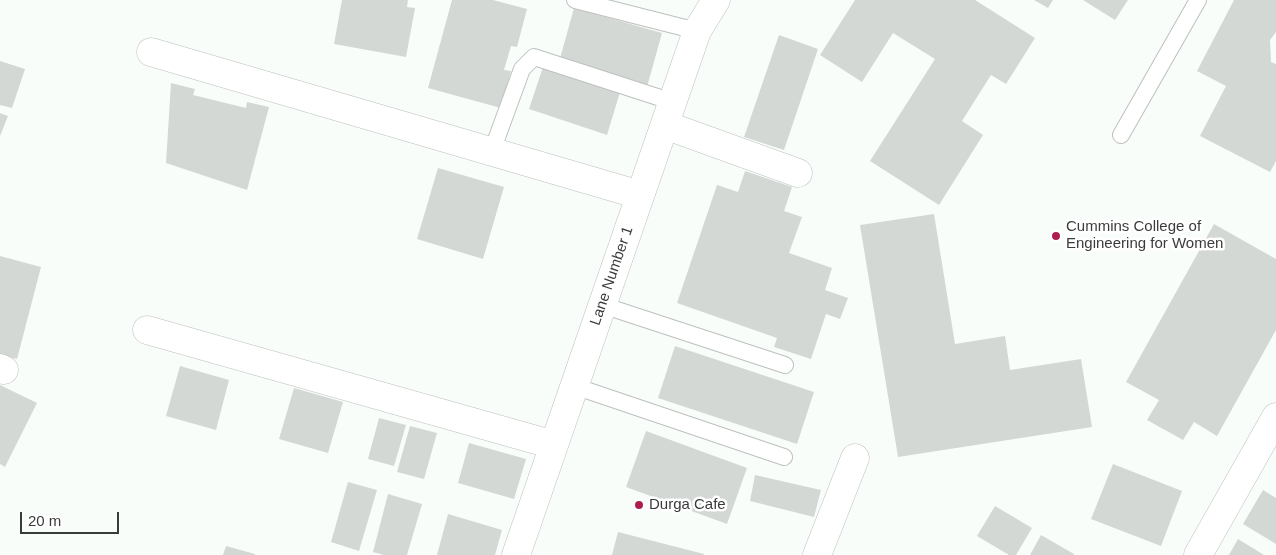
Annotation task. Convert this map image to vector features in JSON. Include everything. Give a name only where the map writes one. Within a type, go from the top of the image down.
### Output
[{"type":"street","name":"Lane Number 1","points":[[516,555],[697,31],[716,0]]},
{"type":"street","points":[[151,52],[640,194]]},
{"type":"street","points":[[669,114],[798,173]]},
{"type":"street","points":[[147,330],[554,446]]},
{"type":"street","points":[[1198,555],[1276,416]]},
{"type":"street","points":[[817,555],[855,458]]},
{"type":"lane","points":[[575,0],[697,31]]},
{"type":"lane","points":[[1122,135],[1198,0]]},
{"type":"lane","points":[[492,151],[522,69],[534,56],[669,114]]},
{"type":"lane","points":[[602,305],[784,365]]},
{"type":"lane","points":[[574,386],[784,457]]},
{"type":"building","points":[[342,0],[408,0],[407,7],[415,8],[406,57],[334,44]]},
{"type":"building","points":[[452,0],[493,0],[527,9],[517,47],[511,46],[504,70],[511,71],[501,108],[428,88]]},
{"type":"building","points":[[855,0],[975,0],[1035,38],[1006,84],[991,75],[962,121],[983,135],[939,205],[870,161],[935,59],[893,33],[862,82],[820,55]]},
{"type":"building","points":[[1034,0],[1053,0],[1048,8]]},
{"type":"building","points":[[1083,0],[1128,0],[1115,20]]},
{"type":"building","points":[[1234,0],[1276,0],[1276,32],[1270,40],[1271,62],[1276,64],[1276,161],[1270,172],[1200,136],[1226,86],[1197,71]]},
{"type":"building","points":[[574,8],[662,33],[647,87],[559,62]]},
{"type":"building","points":[[779,35],[818,49],[784,150],[744,137]]},
{"type":"building","points":[[0,61],[25,69],[12,108],[0,105]]},
{"type":"building","points":[[544,64],[621,89],[607,135],[529,109]]},
{"type":"building","points":[[171,83],[195,89],[193,95],[246,108],[247,102],[269,107],[247,190],[166,163]]},
{"type":"building","points":[[0,113],[8,116],[0,136]]},
{"type":"building","points":[[438,168],[504,187],[483,259],[417,239]]},
{"type":"building","points":[[745,171],[792,187],[784,211],[802,217],[789,253],[832,268],[825,290],[848,298],[840,319],[826,314],[811,359],[774,347],[777,338],[677,303],[717,185],[738,192]]},
{"type":"building","points":[[934,214],[955,344],[1005,336],[1010,370],[1081,359],[1092,427],[898,457],[860,225]]},
{"type":"building","points":[[1214,224],[1276,259],[1276,330],[1217,436],[1194,422],[1183,440],[1147,420],[1159,400],[1126,382]]},
{"type":"building","points":[[0,256],[41,267],[17,359],[0,355]]},
{"type":"building","points":[[675,346],[814,392],[797,444],[658,398]]},
{"type":"building","points":[[180,366],[229,380],[216,430],[166,416]]},
{"type":"building","points":[[0,385],[37,403],[5,467],[0,464]]},
{"type":"building","points":[[294,388],[343,402],[328,453],[279,439]]},
{"type":"building","points":[[379,418],[406,425],[394,466],[368,459]]},
{"type":"building","points":[[410,426],[437,433],[424,479],[397,472]]},
{"type":"building","points":[[646,431],[747,468],[727,524],[626,487]]},
{"type":"building","points":[[469,443],[526,459],[514,499],[458,483]]},
{"type":"building","points":[[1113,464],[1182,491],[1161,546],[1091,519]]},
{"type":"building","points":[[755,475],[821,490],[814,517],[750,501]]},
{"type":"building","points":[[348,482],[377,490],[359,551],[331,542]]},
{"type":"building","points":[[1263,490],[1276,498],[1276,544],[1243,524]]},
{"type":"building","points":[[388,494],[422,504],[407,555],[384,555],[373,552]]},
{"type":"building","points":[[995,506],[1032,528],[1016,555],[1009,555],[977,536]]},
{"type":"building","points":[[448,514],[502,530],[495,555],[437,555]]},
{"type":"building","points":[[618,532],[704,554],[704,555],[612,555]]},
{"type":"building","points":[[1041,535],[1074,554],[1074,555],[1030,555]]},
{"type":"building","points":[[1238,539],[1264,555],[1229,555]]},
{"type":"building","points":[[226,546],[255,554],[255,555],[223,555]]},
{"type":"place","name":"Cummins College of Engineering for Women","points":[[1056,236]]},
{"type":"place","name":"Durga Cafe","points":[[639,505]]}]
